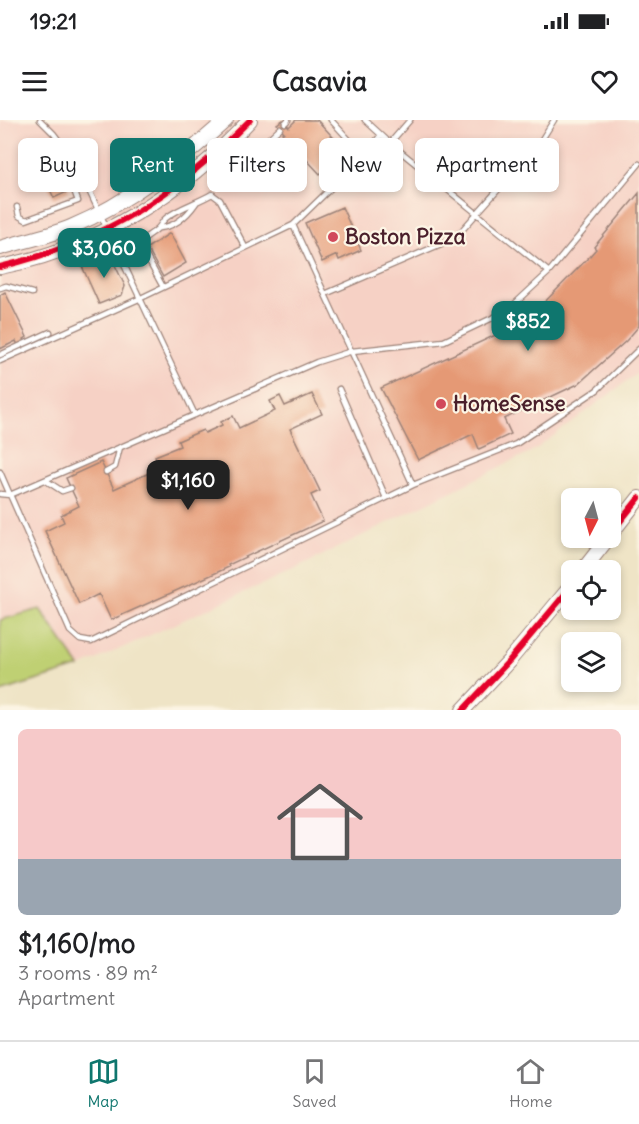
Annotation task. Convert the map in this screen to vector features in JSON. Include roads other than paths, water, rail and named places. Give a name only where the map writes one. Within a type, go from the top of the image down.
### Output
[{"type":"street","points":[[0,248],[69,228],[100,213],[153,181],[226,120]]},
{"type":"street","points":[[0,267],[63,250],[109,229],[153,203],[196,171],[250,120]]},
{"type":"street","points":[[621,522],[639,498]]},
{"type":"street","points":[[591,560],[600,548]]},
{"type":"street","points":[[463,710],[510,661],[561,598]]},
{"type":"lane","points":[[331,120],[348,138]]},
{"type":"lane","points":[[365,120],[384,138]]},
{"type":"lane","points":[[325,294],[455,238],[538,144],[554,120]]},
{"type":"lane","points":[[44,121],[77,165],[195,415]]},
{"type":"lane","points":[[394,138],[409,121]]},
{"type":"lane","points":[[269,138],[280,128]]},
{"type":"lane","points":[[403,153],[549,272]]},
{"type":"lane","points":[[0,494],[10,495],[317,362],[352,351],[444,341],[507,311],[528,294],[549,272],[639,164]]},
{"type":"lane","points":[[17,207],[19,216],[26,220],[78,201],[75,192]]},
{"type":"lane","points":[[0,361],[141,298],[293,225],[327,192]]},
{"type":"lane","points":[[159,228],[163,220],[182,207],[196,203],[212,194],[220,200],[245,247]]},
{"type":"lane","points":[[163,287],[140,245],[143,239],[159,228],[168,227],[188,215],[196,203]]},
{"type":"lane","points":[[293,225],[413,485]]},
{"type":"lane","points":[[0,288],[6,286],[32,293]]},
{"type":"lane","points":[[0,355],[50,332]]},
{"type":"lane","points":[[0,472],[70,631],[80,640],[92,642],[413,485],[516,444],[597,390],[639,349]]},
{"type":"lane","points":[[339,389],[386,498]]},
{"type":"lane","points":[[106,472],[115,467],[120,447]]},
{"type":"lane","points":[[45,480],[62,491],[71,488]]},
{"type":"place","name":"Boston Pizza","points":[[333,237]]},
{"type":"place","name":"HomeSense","points":[[441,404]]}]
